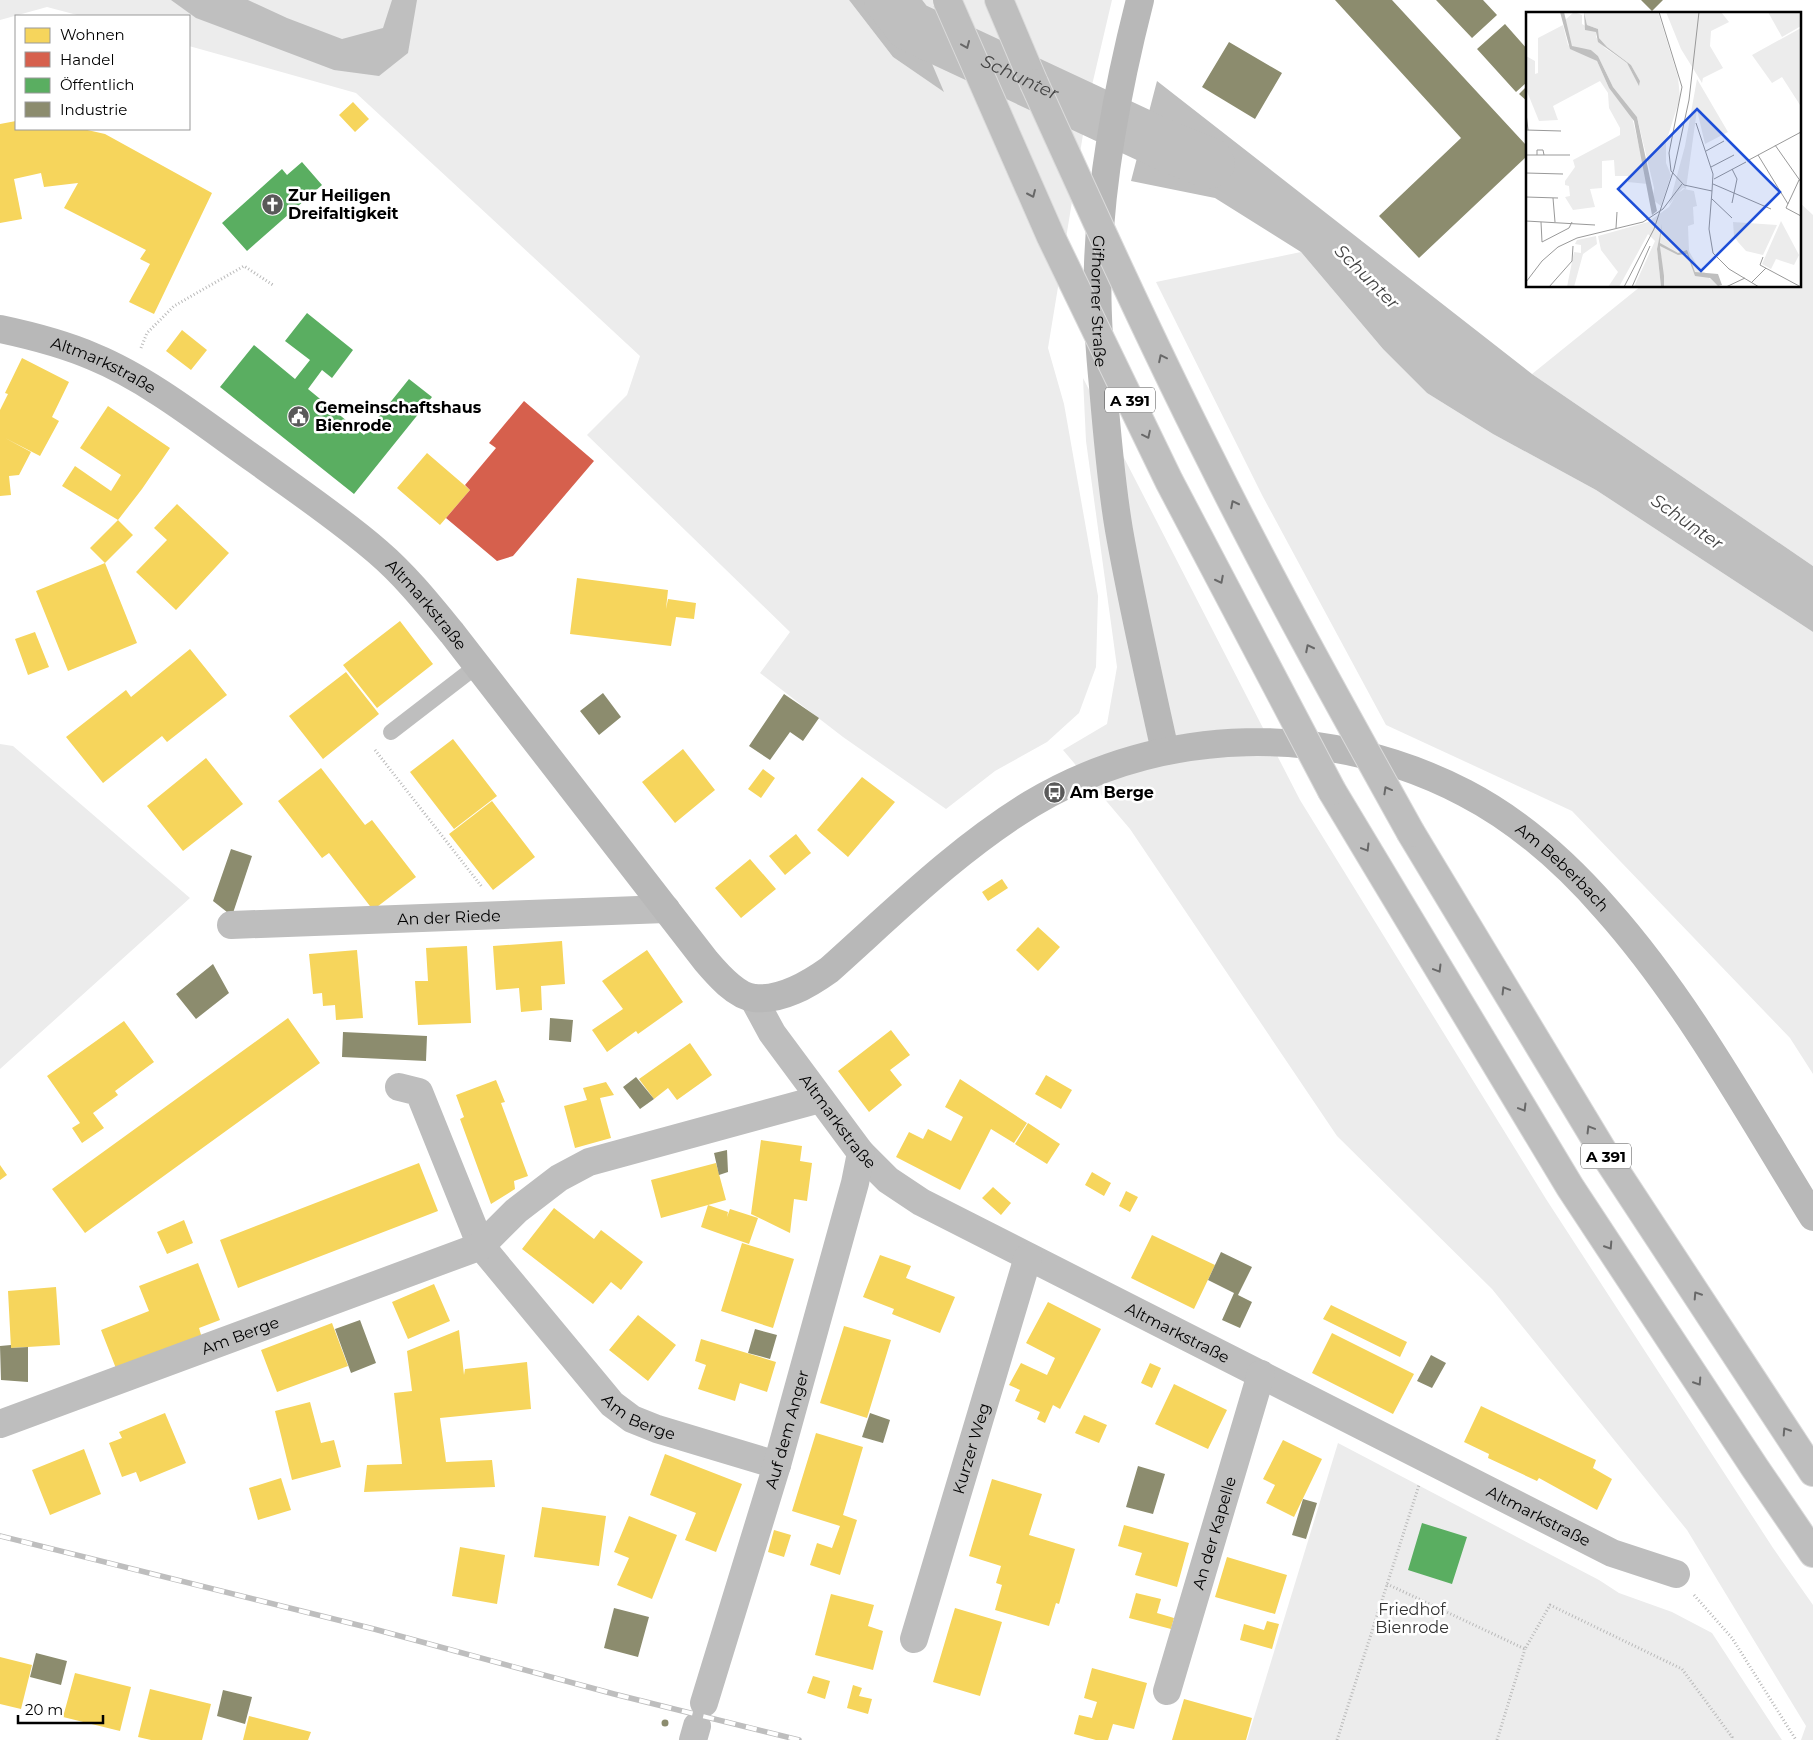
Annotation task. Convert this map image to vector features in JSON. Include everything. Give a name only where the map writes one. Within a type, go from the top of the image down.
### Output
[{"type":"main road","name":"A 391","points":[[947,0],[1051,237],[1169,481],[1332,791],[1570,1187],[1754,1468],[1813,1553]]},
{"type":"main road","name":"A 391","points":[[999,0],[1094,216],[1209,457],[1316,662],[1411,833],[1607,1158],[1813,1472]]},
{"type":"main road","name":"Gifhorner Straße","points":[[1140,0],[1119,89],[1107,157],[1101,210],[1098,265],[1100,354],[1119,529],[1135,615],[1165,751]]},
{"type":"main road","name":"Altmarkstraße","points":[[0,329],[60,344],[96,357],[130,374],[189,413],[358,535],[410,584],[478,666],[717,974],[739,992],[753,998],[772,1033],[820,1099],[861,1153],[888,1180],[921,1202],[1612,1553],[1676,1574]]},
{"type":"main road","name":"Am Beberbach","points":[[1165,751],[1201,745],[1251,742],[1312,744],[1348,750],[1389,761],[1429,776],[1467,794],[1502,816],[1536,841],[1568,869],[1608,910],[1639,949],[1705,1043],[1813,1217]]},
{"type":"main road","points":[[753,998],[786,993],[802,987],[829,970],[950,862],[1030,805],[1090,775],[1165,751]]},
{"type":"main road","name":"An der Riede","points":[[231,925],[666,909]]},
{"type":"main road","name":"Am Berge","points":[[399,1086],[419,1092],[481,1246],[612,1404],[632,1419],[657,1429],[778,1465]]},
{"type":"main road","name":"Am Berge","points":[[0,1424],[481,1246],[516,1211],[559,1178],[589,1162],[820,1099]]},
{"type":"main road","name":"Auf dem Anger","points":[[698,1723],[778,1465],[855,1183],[861,1153]]},
{"type":"main road","name":"Kurzer Weg","points":[[914,1639],[1028,1257]]},
{"type":"main road","name":"An der Kapelle","points":[[1167,1691],[1261,1374]]},
{"type":"lane","points":[[391,732],[478,666]]},
{"type":"path","points":[[130,374],[148,333],[174,306],[244,266],[273,285]]},
{"type":"path","points":[[391,732],[375,732],[366,739],[504,915]]},
{"type":"path","points":[[1337,1740],[1428,1458]]},
{"type":"path","points":[[1676,1574],[1732,1638],[1796,1740]]},
{"type":"path","points":[[1387,1584],[1525,1649]]},
{"type":"path","points":[[1498,1740],[1525,1649],[1550,1605],[1682,1669],[1732,1737],[1731,1740]]},
{"type":"green space","points":[[0,0],[849,0],[893,57],[943,91],[905,0],[1112,0],[1089,98],[1048,348],[1064,404],[1098,596],[1096,667],[1079,713],[1047,742],[995,771],[946,809],[843,737],[760,673],[790,632],[587,435],[627,395],[640,356],[356,93],[190,46],[190,15],[77,15],[47,7],[0,20]]},
{"type":"green space","points":[[1800,203],[1813,215],[1813,566],[1532,374],[1639,288],[1800,288]]},
{"type":"green space","points":[[1301,252],[1383,349],[1427,393],[1493,434],[1596,490],[1813,632],[1813,1074],[1790,1038],[1572,811],[1386,725],[1262,495],[1156,282]]},
{"type":"green space","points":[[1083,378],[1300,800],[1546,1199],[1773,1548],[1813,1605],[1813,1740],[1801,1740],[1806,1726],[1687,1530],[1492,1289],[1337,1136],[1130,829],[1063,750],[1107,724],[1117,667],[1086,441]]},
{"type":"green space","points":[[0,744],[13,746],[190,898],[0,1069]]},
{"type":"green space","name":"Friedhof Bienrode","points":[[1338,1443],[1599,1580],[1619,1593],[1672,1612],[1712,1633],[1782,1740],[1247,1740]]},
{"type":"water","points":[[171,0],[248,0],[287,18],[342,39],[383,28],[392,0],[417,0],[408,53],[379,76],[334,70],[196,18]]},
{"type":"water","points":[[849,0],[905,0],[944,92],[893,57]]},
{"type":"water","points":[[1157,81],[1532,374],[1813,566],[1813,632],[1596,490],[1493,434],[1427,393],[1383,349],[1301,252],[1215,198],[1131,181]]},
{"type":"building: Wohnen","points":[[353,102],[369,119],[355,132],[339,115]]},
{"type":"building: Wohnen","points":[[15,121],[15,130],[87,130],[105,134],[212,193],[154,314],[129,302],[150,264],[140,259],[146,250],[64,208],[78,183],[44,187],[41,173],[14,179],[22,219],[0,223],[0,124]]},
{"type":"building: Wohnen","points":[[182,330],[207,350],[191,370],[166,351]]},
{"type":"building: Wohnen","points":[[22,358],[69,382],[52,417],[59,421],[40,456],[5,438],[31,452],[19,475],[9,476],[11,495],[0,496],[0,410],[8,394],[5,393]]},
{"type":"building: Wohnen","points":[[108,406],[170,448],[118,520],[62,486],[75,466],[111,491],[121,475],[80,448]]},
{"type":"building: Wohnen","points":[[427,453],[470,490],[440,525],[397,488]]},
{"type":"building: Wohnen","points":[[177,504],[229,553],[176,610],[136,572],[167,540],[154,528]]},
{"type":"building: Wohnen","points":[[118,520],[133,535],[105,563],[90,548]]},
{"type":"building: Wohnen","points":[[105,563],[137,643],[68,671],[36,591]]},
{"type":"building: Wohnen","points":[[577,578],[668,590],[666,609],[668,599],[696,603],[694,619],[676,617],[671,646],[570,634]]},
{"type":"building: Wohnen","points":[[400,621],[433,664],[377,708],[343,665]]},
{"type":"building: Wohnen","points":[[35,632],[49,667],[28,675],[15,639]]},
{"type":"building: Wohnen","points":[[190,649],[227,695],[167,742],[162,736],[103,783],[66,737],[126,690],[131,697]]},
{"type":"building: Wohnen","points":[[346,672],[379,714],[323,759],[289,716]]},
{"type":"building: Wohnen","points":[[453,739],[497,796],[454,829],[410,772]]},
{"type":"building: Wohnen","points":[[683,749],[715,790],[675,823],[642,782]]},
{"type":"building: Wohnen","points":[[206,758],[243,804],[183,851],[147,806]]},
{"type":"building: Wohnen","points":[[321,768],[365,825],[372,820],[416,877],[373,910],[329,853],[322,858],[278,801]]},
{"type":"building: Wohnen","points":[[763,769],[775,778],[761,798],[748,789]]},
{"type":"building: Wohnen","points":[[862,777],[895,802],[848,857],[817,830]]},
{"type":"building: Wohnen","points":[[492,801],[535,857],[493,890],[449,834]]},
{"type":"building: Wohnen","points":[[796,834],[811,853],[785,875],[769,856]]},
{"type":"building: Wohnen","points":[[750,859],[776,889],[741,918],[715,888]]},
{"type":"building: Wohnen","points":[[1002,879],[1008,888],[988,901],[982,892]]},
{"type":"building: Wohnen","points":[[1038,927],[1060,947],[1038,971],[1016,950]]},
{"type":"building: Wohnen","points":[[562,941],[565,984],[541,986],[542,1010],[521,1012],[519,988],[496,990],[493,946]]},
{"type":"building: Wohnen","points":[[467,946],[471,1023],[418,1025],[415,981],[428,981],[426,948]]},
{"type":"building: Wohnen","points":[[357,950],[363,1018],[336,1020],[335,1005],[323,1006],[322,993],[313,994],[309,954]]},
{"type":"building: Wohnen","points":[[647,950],[683,1002],[638,1034],[636,1031],[607,1052],[592,1030],[623,1009],[602,981]]},
{"type":"building: Wohnen","points":[[288,1018],[320,1063],[85,1233],[52,1189]]},
{"type":"building: Wohnen","points":[[124,1021],[154,1062],[115,1091],[118,1095],[93,1113],[104,1128],[82,1143],[72,1128],[80,1123],[47,1076]]},
{"type":"building: Wohnen","points":[[891,1030],[910,1055],[890,1070],[902,1085],[869,1112],[838,1071]]},
{"type":"building: Wohnen","points":[[690,1043],[712,1075],[677,1100],[668,1088],[654,1099],[639,1079]]},
{"type":"building: Wohnen","points":[[1046,1075],[1072,1090],[1061,1109],[1035,1094]]},
{"type":"building: Wohnen","points":[[960,1079],[1027,1123],[1014,1143],[991,1129],[960,1190],[896,1157],[909,1132],[923,1139],[928,1129],[951,1141],[963,1117],[945,1107]]},
{"type":"building: Wohnen","points":[[496,1080],[505,1102],[501,1103],[528,1176],[514,1181],[515,1189],[491,1204],[460,1119],[464,1117],[456,1095]]},
{"type":"building: Wohnen","points":[[606,1082],[614,1095],[600,1098],[611,1138],[575,1148],[564,1106],[587,1100],[583,1088]]},
{"type":"building: Wohnen","points":[[1028,1123],[1060,1144],[1047,1164],[1015,1144]]},
{"type":"building: Wohnen","points":[[761,1140],[802,1146],[800,1161],[812,1163],[807,1201],[794,1199],[790,1233],[751,1214]]},
{"type":"building: Wohnen","points":[[419,1163],[438,1211],[238,1288],[220,1240]]},
{"type":"building: Wohnen","points":[[716,1163],[726,1200],[661,1218],[651,1180]]},
{"type":"building: Wohnen","points":[[0,1165],[7,1175],[0,1180]]},
{"type":"building: Wohnen","points":[[1092,1172],[1111,1183],[1104,1196],[1085,1185]]},
{"type":"building: Wohnen","points":[[993,1187],[1011,1203],[1001,1215],[982,1198]]},
{"type":"building: Wohnen","points":[[1126,1191],[1138,1197],[1130,1212],[1119,1206]]},
{"type":"building: Wohnen","points":[[708,1205],[728,1212],[727,1217],[730,1209],[758,1218],[749,1244],[701,1227]]},
{"type":"building: Wohnen","points":[[554,1208],[594,1239],[601,1230],[643,1262],[621,1290],[611,1282],[593,1304],[522,1249]]},
{"type":"building: Wohnen","points":[[184,1220],[193,1243],[167,1254],[157,1232]]},
{"type":"building: Wohnen","points":[[1152,1235],[1215,1265],[1194,1309],[1131,1278]]},
{"type":"building: Wohnen","points":[[742,1243],[794,1259],[773,1328],[721,1311]]},
{"type":"building: Wohnen","points":[[880,1255],[911,1266],[906,1278],[955,1297],[940,1333],[892,1314],[894,1309],[863,1297]]},
{"type":"building: Wohnen","points":[[198,1263],[220,1320],[199,1328],[202,1338],[117,1371],[101,1330],[149,1311],[139,1286]]},
{"type":"building: Wohnen","points":[[434,1284],[450,1321],[408,1339],[392,1302]]},
{"type":"building: Wohnen","points":[[56,1287],[60,1345],[11,1348],[8,1291]]},
{"type":"building: Wohnen","points":[[1048,1302],[1101,1329],[1060,1409],[1053,1405],[1045,1423],[1037,1419],[1040,1412],[1015,1401],[1020,1390],[1009,1385],[1021,1363],[1047,1375],[1055,1358],[1026,1343]]},
{"type":"building: Wohnen","points":[[1331,1305],[1407,1342],[1400,1357],[1323,1319]]},
{"type":"building: Wohnen","points":[[638,1315],[676,1345],[648,1381],[609,1350]]},
{"type":"building: Wohnen","points":[[332,1323],[348,1366],[277,1392],[261,1350]]},
{"type":"building: Wohnen","points":[[844,1326],[891,1340],[867,1418],[820,1403]]},
{"type":"building: Wohnen","points":[[459,1330],[464,1375],[465,1369],[527,1362],[531,1409],[440,1418],[446,1462],[492,1460],[495,1487],[364,1492],[367,1465],[402,1464],[394,1393],[412,1391],[407,1351]]},
{"type":"building: Wohnen","points":[[1332,1333],[1414,1374],[1393,1414],[1312,1373]]},
{"type":"building: Wohnen","points":[[701,1339],[776,1362],[767,1392],[740,1383],[735,1401],[698,1389],[706,1365],[695,1361]]},
{"type":"building: Wohnen","points":[[1150,1363],[1161,1368],[1152,1388],[1141,1383]]},
{"type":"building: Wohnen","points":[[1174,1384],[1227,1410],[1208,1449],[1155,1424]]},
{"type":"building: Wohnen","points":[[310,1402],[321,1443],[334,1440],[341,1467],[292,1480],[275,1411]]},
{"type":"building: Wohnen","points":[[1481,1406],[1596,1460],[1593,1468],[1612,1479],[1597,1510],[1539,1478],[1537,1481],[1488,1458],[1489,1454],[1464,1442]]},
{"type":"building: Wohnen","points":[[165,1413],[186,1463],[140,1482],[136,1472],[122,1477],[109,1443],[122,1438],[119,1432]]},
{"type":"building: Wohnen","points":[[1084,1415],[1107,1425],[1099,1443],[1075,1433]]},
{"type":"building: Wohnen","points":[[816,1433],[863,1447],[843,1515],[857,1520],[840,1575],[810,1565],[817,1543],[832,1548],[840,1526],[792,1511]]},
{"type":"building: Wohnen","points":[[1283,1440],[1322,1459],[1294,1517],[1266,1503],[1275,1485],[1263,1479]]},
{"type":"building: Wohnen","points":[[84,1449],[101,1494],[50,1515],[32,1470]]},
{"type":"building: Wohnen","points":[[665,1454],[742,1484],[716,1552],[685,1540],[696,1513],[650,1495]]},
{"type":"building: Wohnen","points":[[281,1478],[291,1510],[258,1520],[249,1488]]},
{"type":"building: Wohnen","points":[[992,1479],[1042,1494],[1029,1535],[1075,1549],[1059,1604],[1056,1603],[1049,1626],[995,1610],[1002,1585],[996,1583],[1001,1566],[969,1556]]},
{"type":"building: Wohnen","points":[[542,1507],[606,1516],[599,1566],[534,1557]]},
{"type":"building: Wohnen","points":[[629,1516],[677,1535],[652,1599],[617,1585],[629,1558],[614,1552]]},
{"type":"building: Wohnen","points":[[1124,1525],[1189,1543],[1177,1587],[1135,1575],[1142,1553],[1118,1546]]},
{"type":"building: Wohnen","points":[[774,1530],[791,1535],[784,1557],[768,1552]]},
{"type":"building: Wohnen","points":[[460,1547],[505,1555],[497,1604],[452,1596]]},
{"type":"building: Wohnen","points":[[1227,1557],[1287,1575],[1275,1614],[1215,1597]]},
{"type":"building: Wohnen","points":[[1136,1593],[1161,1599],[1157,1613],[1174,1618],[1171,1629],[1129,1618]]},
{"type":"building: Wohnen","points":[[831,1594],[874,1605],[868,1626],[883,1631],[873,1670],[815,1655]]},
{"type":"building: Wohnen","points":[[955,1608],[1002,1622],[980,1696],[933,1682]]},
{"type":"building: Wohnen","points":[[1267,1621],[1279,1624],[1272,1649],[1240,1640],[1244,1624],[1264,1630]]},
{"type":"building: Wohnen","points":[[0,1657],[32,1665],[21,1709],[0,1704]]},
{"type":"building: Wohnen","points":[[1092,1668],[1147,1683],[1134,1729],[1113,1724],[1108,1740],[1096,1740],[1074,1734],[1079,1715],[1092,1718],[1097,1702],[1084,1698]]},
{"type":"building: Wohnen","points":[[75,1673],[131,1687],[120,1731],[63,1717]]},
{"type":"building: Wohnen","points":[[813,1676],[830,1681],[825,1699],[807,1693]]},
{"type":"building: Wohnen","points":[[853,1685],[862,1688],[859,1696],[872,1699],[868,1714],[847,1708]]},
{"type":"building: Wohnen","points":[[150,1689],[211,1704],[202,1740],[151,1740],[138,1737]]},
{"type":"building: Wohnen","points":[[1184,1699],[1252,1718],[1246,1740],[1172,1740]]},
{"type":"building: Wohnen","points":[[249,1716],[311,1732],[308,1740],[243,1740]]},
{"type":"building: Handel","points":[[524,401],[594,461],[513,556],[497,561],[446,518],[470,490],[465,485],[496,448],[489,443]]},
{"type":"building: Öffentlich","name":"Zur Heiligen Dreifaltigkeit","points":[[302,162],[322,185],[247,251],[222,223],[282,169],[287,175]]},
{"type":"building: Öffentlich","name":"Gemeinschaftshaus Bienrode","points":[[307,313],[353,350],[332,378],[322,370],[308,389],[364,435],[409,379],[432,397],[354,494],[220,387],[254,345],[295,379],[310,360],[285,341]]},
{"type":"building: Öffentlich","points":[[1422,1523],[1467,1537],[1452,1584],[1408,1570]]},
{"type":"building: Industrie","points":[[1335,0],[1392,0],[1526,145],[1526,157],[1419,258],[1379,216],[1461,138]]},
{"type":"building: Industrie","points":[[1436,0],[1483,0],[1497,15],[1472,38]]},
{"type":"building: Industrie","points":[[1641,0],[1663,0],[1652,11]]},
{"type":"building: Industrie","points":[[1505,24],[1526,48],[1526,83],[1516,92],[1477,49]]},
{"type":"building: Industrie","points":[[1229,42],[1282,73],[1255,119],[1202,87]]},
{"type":"building: Industrie","points":[[1526,87],[1526,100],[1519,94]]},
{"type":"building: Industrie","points":[[603,693],[621,717],[599,735],[580,711]]},
{"type":"building: Industrie","points":[[784,694],[819,718],[803,741],[790,732],[770,760],[749,746]]},
{"type":"building: Industrie","points":[[231,849],[252,856],[232,916],[213,901]]},
{"type":"building: Industrie","points":[[213,964],[229,993],[196,1019],[176,994]]},
{"type":"building: Industrie","points":[[550,1018],[573,1020],[571,1042],[549,1040]]},
{"type":"building: Industrie","points":[[343,1032],[427,1036],[426,1061],[342,1057]]},
{"type":"building: Industrie","points":[[636,1077],[654,1099],[640,1109],[623,1087]]},
{"type":"building: Industrie","points":[[727,1150],[728,1172],[719,1175],[714,1153]]},
{"type":"building: Industrie","points":[[1221,1252],[1252,1267],[1238,1295],[1252,1302],[1240,1328],[1222,1320],[1234,1293],[1208,1280]]},
{"type":"building: Industrie","points":[[360,1320],[376,1363],[351,1373],[335,1329]]},
{"type":"building: Industrie","points":[[755,1329],[777,1335],[770,1359],[748,1353]]},
{"type":"building: Industrie","points":[[11,1345],[11,1348],[28,1347],[28,1382],[1,1380],[0,1346]]},
{"type":"building: Industrie","points":[[1431,1355],[1446,1363],[1432,1388],[1417,1381]]},
{"type":"building: Industrie","points":[[870,1413],[890,1420],[883,1443],[862,1437]]},
{"type":"building: Industrie","points":[[1138,1466],[1165,1474],[1153,1514],[1126,1507]]},
{"type":"building: Industrie","points":[[1303,1499],[1317,1503],[1306,1539],[1292,1535]]},
{"type":"building: Industrie","points":[[614,1608],[649,1617],[638,1657],[604,1648]]},
{"type":"building: Industrie","points":[[36,1653],[67,1661],[61,1685],[30,1677]]},
{"type":"building: Industrie","points":[[223,1690],[252,1697],[245,1724],[217,1716]]},
{"type":"building: Industrie","points":[[665,1719],[669,1723],[665,1727],[661,1723]]},
{"type":"waterway","name":"Schunter","points":[[890,0],[910,26],[1169,147],[1209,163]]},
{"type":"railway","points":[[0,1536],[374,1629],[614,1694],[799,1740]]},
{"type":"place","name":"Zur Heiligen Dreifaltigkeit","points":[[272,204]]},
{"type":"place","name":"Gemeinschaftshaus Bienrode","points":[[299,416]]},
{"type":"place","name":"Am Berge","points":[[1054,792]]}]
